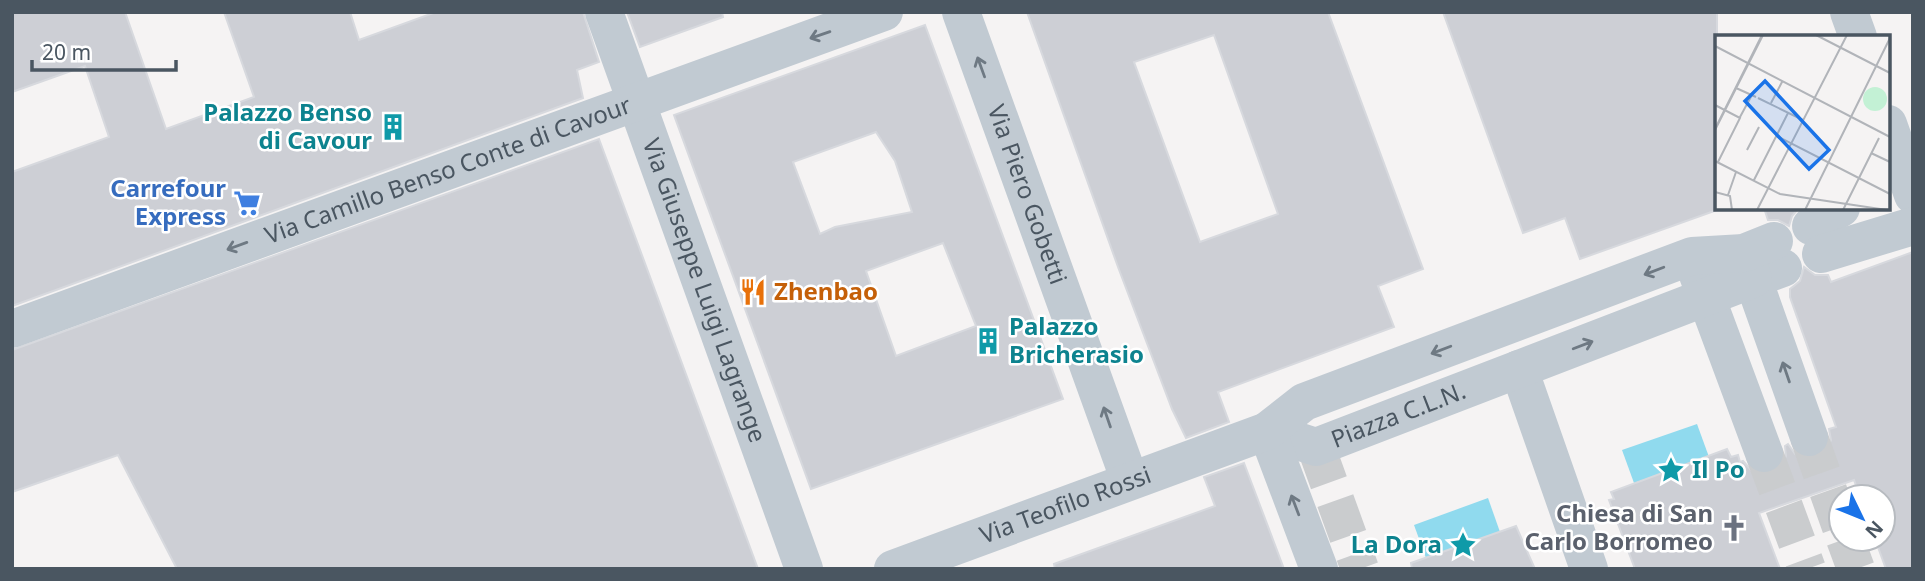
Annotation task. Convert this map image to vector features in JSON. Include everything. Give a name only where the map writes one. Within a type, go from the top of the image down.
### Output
[{"type":"street","name":"Via Giuseppe Luigi Lagrange","points":[[604,12],[804,569]]},
{"type":"street","name":"Via Camillo Benso Conte di Cavour","points":[[12,329],[884,12]]},
{"type":"street","points":[[1849,12],[1857,35]]},
{"type":"street","name":"Via Piero Gobetti","points":[[964,20],[1130,481]]},
{"type":"street","points":[[1890,131],[1904,178]]},
{"type":"street","points":[[1824,230],[1876,236],[1913,226]]},
{"type":"street","points":[[1692,256],[1764,453]]},
{"type":"street","name":"Via Teofilo Rossi","points":[[893,569],[1252,437],[1304,402],[1692,256],[1764,260]]},
{"type":"street","points":[[1764,260],[1809,437]]},
{"type":"street","name":"Piazza C.L.N.","points":[[1252,437],[1316,447],[1706,298],[1764,260]]},
{"type":"street","points":[[1519,369],[1589,569]]},
{"type":"street","points":[[1252,437],[1319,569]]},
{"type":"water","points":[[1697,424],[1709,457],[1634,483],[1622,450]]},
{"type":"water","points":[[1488,498],[1500,532],[1426,558],[1414,525]]},
{"type":"building","points":[[12,12],[125,12],[166,129],[254,97],[224,12],[350,12],[359,40],[436,12],[583,12],[599,62],[577,70],[583,98],[12,306],[12,172],[109,137],[85,66],[12,92]]},
{"type":"building","points":[[627,12],[722,12],[723,17],[640,47]]},
{"type":"building","points":[[1027,12],[1328,12],[1423,269],[1378,286],[1394,327],[1218,392],[1229,422],[1186,438],[1172,409]],"holes":[[[1214,35],[1278,214],[1200,242],[1134,62]]]},
{"type":"building","points":[[1443,12],[1717,12],[1717,210],[1580,259],[1565,218],[1523,233]]},
{"type":"building","points":[[925,25],[1063,399],[811,489],[674,115]],"holes":[[[876,132],[895,161],[912,212],[835,227],[820,234],[793,162]],[[943,243],[976,326],[896,356],[866,271]]]},
{"type":"building","points":[[599,139],[758,569],[177,569],[118,455],[12,492],[12,350]]},
{"type":"building","points":[[1765,210],[1797,210],[1789,226],[1778,220],[1768,220]]},
{"type":"building","points":[[1913,252],[1913,569],[1886,569],[1880,553],[1897,553],[1897,483],[1855,483],[1854,480],[1827,483],[1827,489],[1759,513],[1780,569],[1635,569],[1609,500],[1614,499],[1611,492],[1727,449],[1731,457],[1738,455],[1740,462],[1743,461],[1751,470],[1761,475],[1772,473],[1781,466],[1786,456],[1785,446],[1788,444],[1795,454],[1806,459],[1817,457],[1826,451],[1831,440],[1829,429],[1836,427],[1790,297],[1790,289],[1800,281],[1804,267],[1815,275],[1828,275],[1831,282]]},
{"type":"building","points":[[1244,463],[1284,569],[1055,569],[1054,564],[1215,506],[1204,477]]},
{"type":"building","points":[[1516,526],[1535,569],[1412,569],[1411,563]]},
{"type":"tunnel","points":[[1809,437],[1827,488]]},
{"type":"tunnel","points":[[1316,447],[1360,569]]},
{"type":"tunnel","points":[[1764,453],[1807,569]]},
{"type":"tunnel","points":[[1850,553],[1856,569]]},
{"type":"place","name":"Palazzo Benso di Cavour","points":[[393,127]]},
{"type":"place","name":"Carrefour Express","points":[[247,203]]},
{"type":"place","name":"Zhenbao","points":[[753,292]]},
{"type":"place","name":"Palazzo Bricherasio","points":[[988,341]]},
{"type":"place","name":"Il Po","points":[[1671,470]]},
{"type":"place","name":"Chiesa di San Carlo Borromeo","points":[[1734,528]]},
{"type":"place","name":"La Dora","points":[[1463,545]]}]
